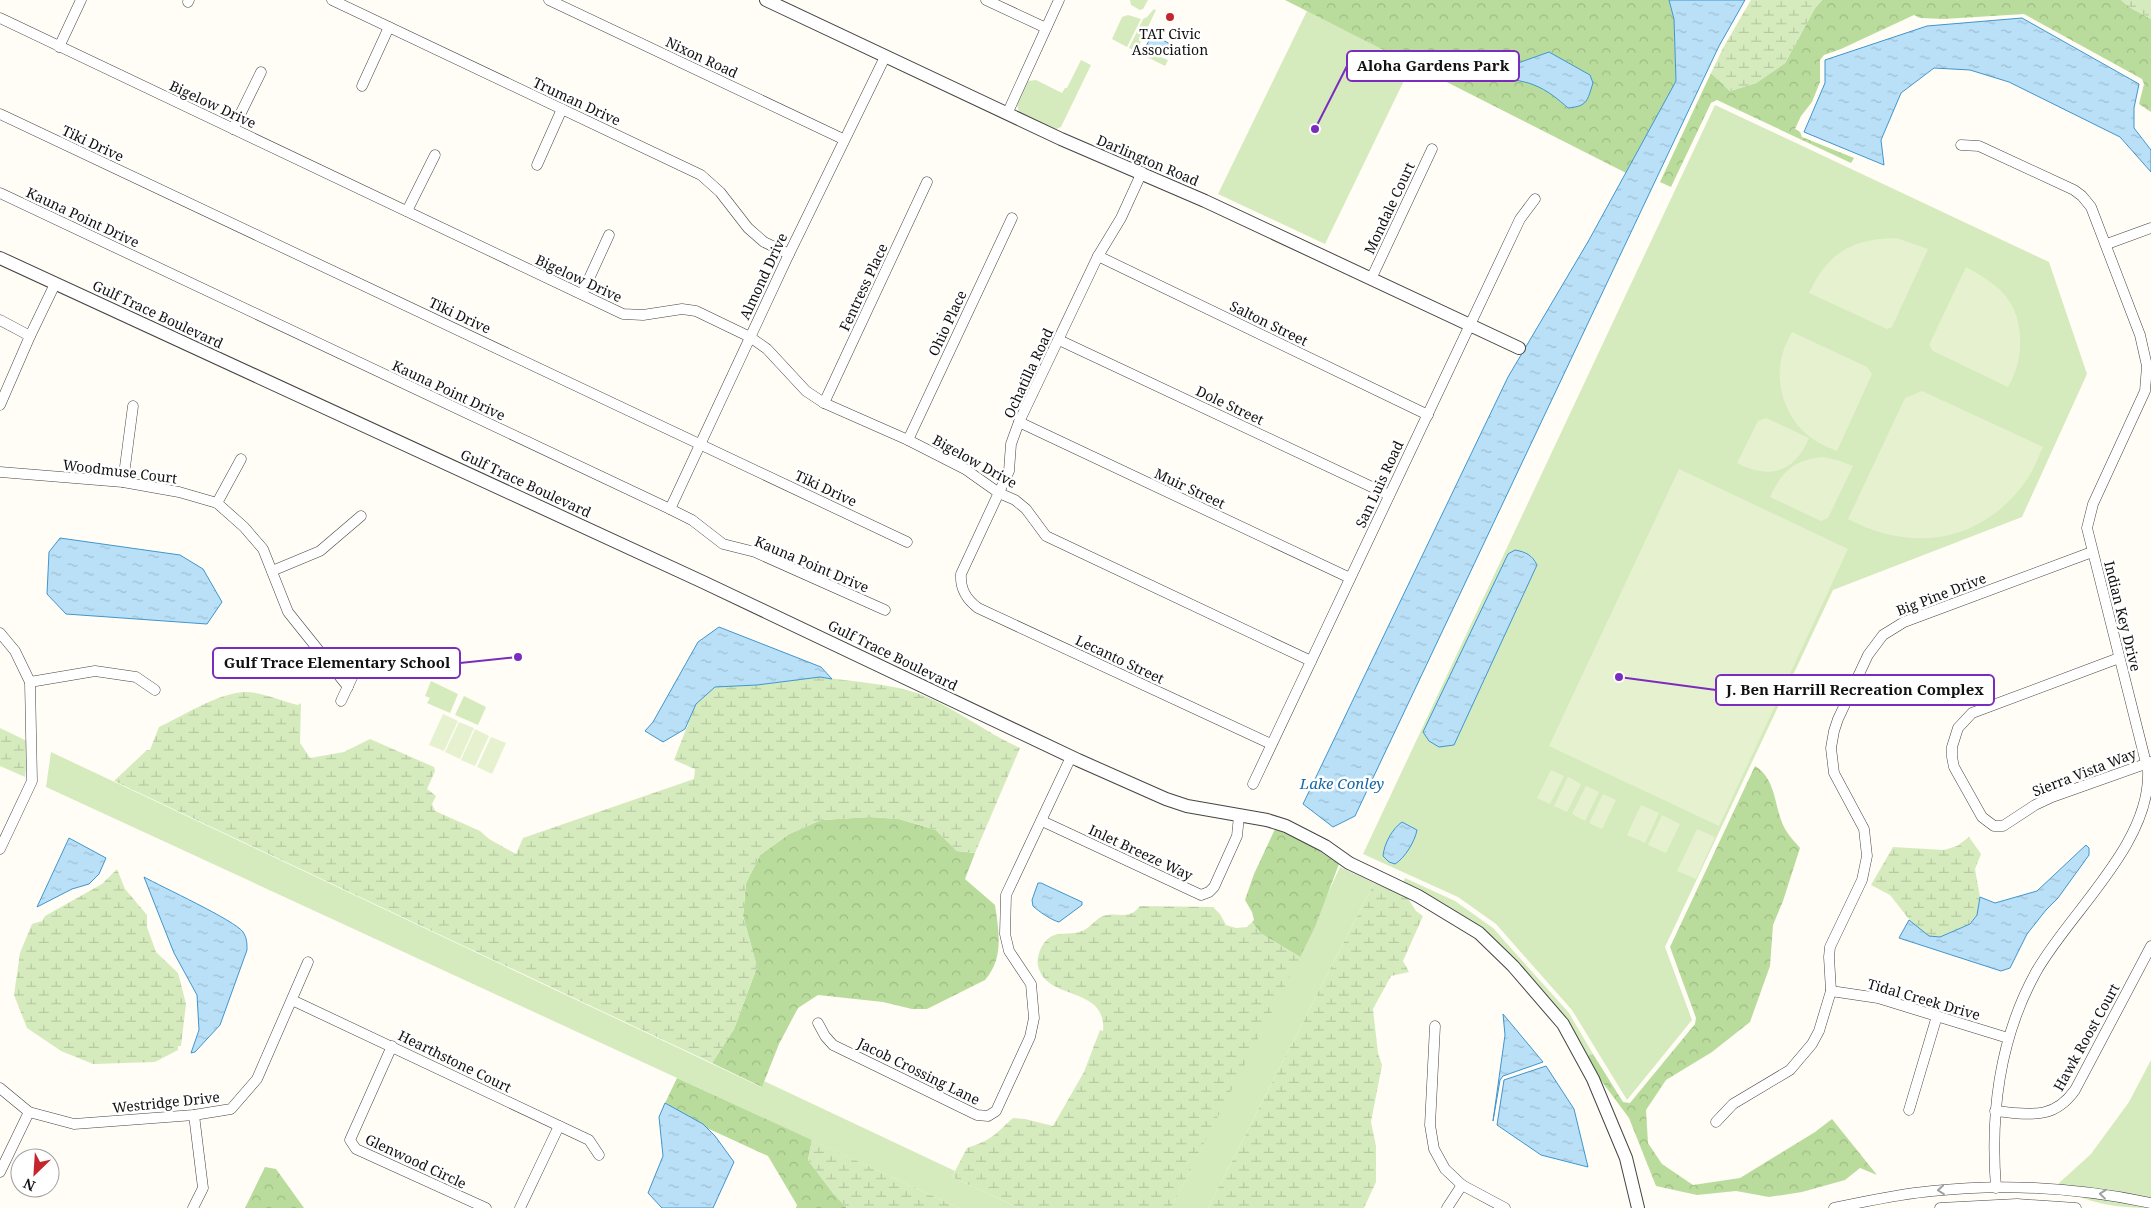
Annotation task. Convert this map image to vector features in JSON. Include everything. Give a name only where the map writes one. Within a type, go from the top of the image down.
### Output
[{"type":"street","points":[[59,47],[81,0]]},
{"type":"street","name":"Truman Drive","points":[[332,0],[701,175],[720,192],[748,228],[764,242],[788,254]]},
{"type":"street","name":"Nixon Road","points":[[549,0],[843,140]]},
{"type":"street","name":"Darlington Road","points":[[766,0],[1106,160],[1142,172],[1519,348]]},
{"type":"street","points":[[986,0],[1046,28]]},
{"type":"street","points":[[1008,114],[1060,0]]},
{"type":"street","name":"Bigelow Drive","points":[[0,18],[623,314],[643,315],[682,309],[696,311],[750,337],[767,349],[806,391],[824,403],[908,440],[965,469],[1026,509],[1046,536],[1311,661]]},
{"type":"street","points":[[362,86],[389,27]]},
{"type":"street","name":"Almond Drive","points":[[670,509],[788,254],[885,57]]},
{"type":"street","points":[[233,129],[261,72]]},
{"type":"street","points":[[537,165],[562,109]]},
{"type":"street","name":"Tiki Drive","points":[[0,114],[907,542]]},
{"type":"street","name":"Indian Key Drive","points":[[1961,145],[1979,146],[2074,190],[2091,207],[2145,351],[2147,380],[2141,402],[2088,518],[2087,528],[2119,658],[2149,762],[2148,796],[2134,832],[2098,890],[2058,939],[2036,972],[2018,1009],[2008,1038],[2000,1073],[1995,1111],[1996,1188]]},
{"type":"street","name":"Mondale Court","points":[[1371,279],[1432,149]]},
{"type":"street","points":[[407,212],[435,155]]},
{"type":"street","name":"Ochatilla Road","points":[[963,592],[960,584],[961,574],[1009,471],[1011,444],[1019,422],[1098,256],[1121,218],[1142,172]]},
{"type":"street","name":"Fentress Place","points":[[824,403],[927,182]]},
{"type":"street","name":"Kauna Point Drive","points":[[0,193],[670,509],[692,520],[723,544],[755,552],[885,610]]},
{"type":"street","name":"San Luis Road","points":[[1253,784],[1520,219],[1535,199]]},
{"type":"street","name":"Ohio Place","points":[[908,440],[1012,218]]},
{"type":"street","points":[[2106,244],[2151,228]]},
{"type":"street","points":[[582,294],[609,235]]},
{"type":"street","name":"Salton Street","points":[[1098,256],[1428,415]]},
{"type":"street","name":"Gulf Trace Boulevard","points":[[0,258],[704,582],[1071,757],[1166,799],[1208,812],[1267,820],[1286,826],[1307,836],[1349,863],[1418,896],[1479,933],[1500,953],[1563,1024],[1593,1079],[1626,1158],[1638,1208]]},
{"type":"street","points":[[0,405],[30,336],[56,284]]},
{"type":"street","points":[[0,320],[30,336]]},
{"type":"street","name":"Dole Street","points":[[1059,340],[1389,496]]},
{"type":"street","points":[[123,482],[133,406]]},
{"type":"street","name":"Muir Street","points":[[1019,422],[1350,578]]},
{"type":"street","points":[[217,503],[241,459]]},
{"type":"street","name":"Woodmuse Court","points":[[0,472],[123,482],[179,492],[217,503],[244,527],[263,549],[288,612],[348,687]]},
{"type":"street","points":[[272,571],[320,551],[361,516]]},
{"type":"street","name":"Big Pine Drive","points":[[1716,1122],[1733,1104],[1778,1078],[1801,1058],[1819,1031],[1831,991],[1830,947],[1862,880],[1867,856],[1864,829],[1834,772],[1831,748],[1838,718],[1868,655],[1883,635],[1904,622],[2092,552]]},
{"type":"street","name":"Lecanto Street","points":[[963,592],[970,602],[978,608],[1272,744]]},
{"type":"street","points":[[0,633],[15,650],[30,682],[32,781],[0,849]]},
{"type":"street","name":"Sierra Vista Way","points":[[2119,658],[1972,713],[1964,719],[1954,736],[1952,747],[1954,767],[1982,818],[1994,826],[2003,826],[2035,805],[2052,797],[2149,762]]},
{"type":"street","points":[[341,700],[357,667]]},
{"type":"street","points":[[30,682],[95,671],[136,676],[155,690]]},
{"type":"street","name":"Jacob Crossing Lane","points":[[818,1023],[825,1036],[833,1045],[977,1115],[988,1116],[996,1111],[1030,1037],[1034,1018],[1031,984],[1010,951],[1004,934],[1006,895],[1071,757]]},
{"type":"street","name":"Inlet Breeze Way","points":[[1042,821],[1202,894],[1209,892],[1218,878],[1237,836],[1239,816]]},
{"type":"street","name":"Hawk Roost Court","points":[[1995,1111],[2036,1114],[2058,1108],[2067,1101],[2075,1090],[2151,946]]},
{"type":"street","name":"Westridge Drive","points":[[29,1112],[74,1124],[194,1115],[231,1108],[257,1079],[308,962]]},
{"type":"street","name":"Tidal Creek Drive","points":[[1831,991],[1878,998],[2008,1038]]},
{"type":"street","name":"Hearthstone Court","points":[[292,1000],[589,1140],[599,1155]]},
{"type":"street","points":[[1909,1110],[1937,1016]]},
{"type":"street","points":[[1435,1026],[1430,1125],[1434,1149],[1445,1169],[1462,1184],[1505,1208]]},
{"type":"street","name":"Glenwood Circle","points":[[392,1046],[350,1140],[356,1149],[486,1208]]},
{"type":"street","points":[[0,1088],[29,1112],[0,1172]]},
{"type":"street","points":[[193,1208],[203,1188],[194,1115]]},
{"type":"street","points":[[520,1208],[559,1126]]},
{"type":"street","points":[[1447,1208],[1462,1184]]},
{"type":"street","points":[[1834,1208],[1930,1191],[1996,1188],[2053,1189],[2111,1195],[2151,1203]]},
{"type":"street","points":[[1940,1208],[2017,1204],[2076,1208]]},
{"type":"green space","points":[[1130,0],[1148,0],[1143,9],[1140,10],[1131,5]]},
{"type":"green space","points":[[1285,0],[1669,0],[1674,19],[1676,81],[1636,178]]},
{"type":"green space","points":[[1751,0],[1822,0],[1815,8],[1785,63],[1756,83],[1730,91],[1711,73]]},
{"type":"green space","points":[[1822,0],[2121,0],[2151,19],[2151,112],[2139,104],[2144,84],[2142,79],[2024,14],[1944,19],[1920,18],[1914,15],[1824,55],[1820,60],[1820,82],[1812,102],[1801,116],[1795,129],[1800,132],[1802,137],[1854,158],[1851,163],[1717,100],[1711,103],[1671,187],[1660,182],[1711,73],[1730,91],[1756,83],[1785,63],[1815,8]]},
{"type":"green space","points":[[2121,0],[2151,0],[2151,19],[2131,8]]},
{"type":"green space","points":[[1154,9],[1156,10],[1138,48],[1168,60],[1165,66],[1129,48],[1143,19]]},
{"type":"green space","points":[[1307,11],[1412,64],[1325,244],[1218,194]]},
{"type":"green space","points":[[1128,15],[1141,19],[1127,47],[1112,39],[1122,17]]},
{"type":"green space","points":[[1081,60],[1091,65],[1061,127],[1054,130],[1019,112],[1017,105],[1028,81],[1036,80],[1062,93],[1067,88]]},
{"type":"green space","points":[[1715,105],[2049,262],[2087,374],[2022,517],[1833,590],[1665,947],[1692,1020],[1627,1100],[1572,1010],[1496,924],[1458,897],[1363,854]]},
{"type":"green space","points":[[1896,238],[1928,249],[1892,327],[1887,329],[1809,293],[1824,267],[1843,250],[1867,241]]},
{"type":"green space","points":[[1966,267],[1996,286],[2006,296],[2015,312],[2020,334],[2019,356],[2017,367],[2008,387],[1933,351],[1929,345]]},
{"type":"green space","points":[[1792,332],[1867,367],[1872,374],[1837,451],[1818,442],[1806,433],[1797,424],[1784,401],[1780,375],[1781,362]]},
{"type":"green space","points":[[1922,391],[2043,447],[2028,478],[2010,500],[1991,516],[1969,528],[1947,536],[1923,538],[1898,536],[1873,530],[1848,519],[1905,398]]},
{"type":"green space","points":[[1766,418],[1809,438],[1796,459],[1780,470],[1771,472],[1760,471],[1737,463],[1758,421]]},
{"type":"green space","points":[[1823,457],[1853,466],[1828,518],[1821,521],[1770,497],[1779,480],[1790,468],[1804,461]]},
{"type":"green space","points":[[1679,469],[1848,549],[1719,826],[1549,746]]},
{"type":"green space","points":[[820,677],[911,691],[947,707],[1020,748],[975,853],[957,851],[936,830],[899,819],[870,817],[821,820],[789,834],[760,855],[746,883],[743,916],[757,967],[734,1029],[712,1063],[114,781],[147,750],[150,750],[159,727],[224,696],[245,692],[258,693],[298,705],[301,703],[300,743],[310,758],[344,752],[370,739],[434,767],[435,771],[427,789],[436,796],[432,804],[435,811],[480,831],[489,839],[516,854],[523,838],[694,779],[695,769],[674,760],[696,704],[715,687],[757,685]]},
{"type":"green space","points":[[431,681],[458,694],[450,713],[427,703],[430,698],[425,696]]},
{"type":"green space","points":[[464,696],[486,707],[478,725],[455,715]]},
{"type":"green space","points":[[443,714],[458,721],[444,751],[429,745]]},
{"type":"green space","points":[[459,722],[474,728],[460,759],[445,752]]},
{"type":"green space","points":[[0,728],[29,742],[25,777],[0,766]]},
{"type":"green space","points":[[475,729],[489,736],[475,766],[461,760]]},
{"type":"green space","points":[[491,737],[506,743],[492,774],[477,767]]},
{"type":"green space","points":[[51,752],[761,1087],[764,1081],[955,1171],[952,1177],[1019,1208],[959,1208],[46,787]]},
{"type":"green space","points":[[1755,766],[1762,772],[1771,786],[1781,821],[1790,837],[1800,848],[1773,925],[1770,966],[1750,1022],[1712,1052],[1666,1080],[1646,1110],[1648,1143],[1662,1164],[1693,1185],[1740,1178],[1815,1132],[1832,1119],[1877,1175],[1860,1168],[1845,1180],[1802,1192],[1769,1197],[1736,1191],[1697,1195],[1656,1186],[1629,1118],[1594,1071],[1586,1056],[1593,1054],[1623,1102],[1630,1103],[1695,1024],[1696,1018],[1670,947]]},
{"type":"green space","points":[[1551,770],[1564,776],[1550,804],[1537,798]]},
{"type":"green space","points":[[1568,777],[1581,784],[1567,812],[1554,806]]},
{"type":"green space","points":[[1586,786],[1599,792],[1585,821],[1572,814]]},
{"type":"green space","points":[[1603,794],[1616,800],[1602,829],[1589,823]]},
{"type":"green space","points":[[1641,805],[1659,813],[1645,843],[1627,835]]},
{"type":"green space","points":[[1662,815],[1680,824],[1666,853],[1648,845]]},
{"type":"green space","points":[[870,817],[899,819],[936,830],[957,851],[975,853],[965,879],[995,905],[999,944],[998,954],[991,972],[985,980],[927,1009],[912,1009],[883,1002],[818,995],[798,1008],[779,1044],[762,1087],[712,1063],[734,1029],[757,967],[743,916],[746,883],[760,855],[789,834],[821,820]]},
{"type":"green space","points":[[1275,829],[1305,841],[1339,864],[1315,927],[1300,957],[1260,933],[1252,922],[1254,920],[1252,912],[1245,900],[1254,874]]},
{"type":"green space","points":[[1697,829],[1715,837],[1696,879],[1677,871]]},
{"type":"green space","points":[[1969,837],[1981,854],[1975,869],[1980,897],[1977,915],[1969,924],[1940,937],[1929,937],[1912,923],[1890,895],[1871,885],[1893,847],[1944,850],[1957,846]]},
{"type":"green space","points":[[1340,867],[1374,883],[1208,1208],[1171,1208],[1299,956]]},
{"type":"green space","points":[[117,869],[125,889],[147,915],[147,927],[156,952],[178,973],[186,1004],[181,1046],[178,1046],[178,1050],[155,1062],[93,1064],[61,1051],[27,1028],[14,995],[20,953],[32,924],[42,921],[45,916],[102,884]]},
{"type":"green space","points":[[1405,878],[1455,901],[1493,928],[1569,1013],[1593,1054],[1586,1056],[1517,963],[1403,884]]},
{"type":"green space","points":[[1374,883],[1407,897],[1416,911],[1423,916],[1403,961],[1409,972],[1391,976],[1373,1009],[1378,1053],[1382,1065],[1371,1122],[1376,1146],[1376,1182],[1364,1208],[1208,1208]]},
{"type":"green space","points":[[1140,906],[1213,907],[1220,914],[1226,925],[1236,928],[1247,927],[1252,922],[1260,933],[1300,957],[1171,1208],[1019,1208],[952,1177],[967,1148],[988,1139],[1013,1118],[1053,1126],[1084,1072],[1100,1030],[1103,1031],[1102,1016],[1096,1006],[1053,985],[1044,977],[1038,966],[1039,953],[1043,945],[1052,936],[1085,930],[1101,917],[1106,915],[1126,915],[1135,911]]},
{"type":"green space","points":[[2151,1060],[2151,1208],[2102,1204],[2068,1191],[2058,1184],[2091,1154],[2129,1102]]},
{"type":"green space","points":[[677,1078],[812,1140],[808,1160],[847,1208],[796,1208],[797,1205],[768,1156],[707,1128],[665,1103]]},
{"type":"green space","points":[[812,1140],[959,1208],[847,1208],[808,1160]]},
{"type":"green space","points":[[265,1167],[276,1169],[304,1208],[245,1208]]},
{"type":"water","name":"Lake Conley","points":[[1669,0],[1745,0],[1719,46],[1355,816],[1333,827],[1303,804],[1508,377],[1589,240],[1676,81],[1674,19]]},
{"type":"water","points":[[2022,18],[2139,84],[2134,108],[2134,128],[2151,150],[2151,172],[2120,137],[2009,82],[1970,70],[1934,68],[1901,93],[1881,140],[1884,165],[1804,132],[1825,83],[1825,60],[1927,26]]},
{"type":"water","points":[[1153,34],[1173,46],[1168,54],[1146,46]]},
{"type":"water","points":[[1549,52],[1590,75],[1593,83],[1588,98],[1580,106],[1568,108],[1543,89],[1514,79],[1518,63]]},
{"type":"water","points":[[60,538],[180,555],[203,569],[222,602],[207,624],[66,614],[47,594],[49,552]]},
{"type":"water","points":[[1515,550],[1528,554],[1537,565],[1454,745],[1439,747],[1429,741],[1423,732],[1508,554]]},
{"type":"water","points":[[719,627],[821,667],[832,679],[820,677],[757,685],[715,687],[696,704],[685,729],[663,742],[645,731],[653,722],[698,642]]},
{"type":"water","points":[[1402,822],[1417,830],[1409,849],[1395,864],[1389,862],[1383,856],[1392,833]]},
{"type":"water","points":[[69,838],[106,858],[99,874],[89,884],[72,889],[37,907]]},
{"type":"water","points":[[2086,845],[2089,848],[2089,855],[2058,898],[2027,934],[2010,968],[2001,971],[1899,938],[1909,920],[1929,936],[1940,937],[1970,924],[1977,915],[1980,897],[1995,903],[2037,891]]},
{"type":"water","points":[[144,877],[227,920],[243,932],[246,938],[247,950],[220,1025],[195,1052],[191,1053],[199,1030],[197,995],[174,953]]},
{"type":"water","points":[[1038,883],[1082,902],[1082,905],[1059,922],[1053,920],[1033,906],[1032,900]]},
{"type":"water","points":[[1503,1014],[1543,1062],[1503,1076],[1500,1080],[1493,1121],[1505,1035]]},
{"type":"water","points":[[1546,1066],[1574,1109],[1588,1167],[1541,1155],[1497,1125],[1504,1080]]},
{"type":"water","points":[[665,1103],[703,1124],[715,1136],[734,1162],[713,1208],[662,1208],[648,1193],[663,1156],[659,1117]]},
{"type":"place","name":"TAT Civic Association","points":[[1170,17]]},
{"type":"place","name":"Aloha Gardens Park","points":[[1315,129]]},
{"type":"place","name":"Gulf Trace Elementary School","points":[[518,657]]},
{"type":"place","name":"J. Ben Harrill Recreation Complex","points":[[1619,677]]}]
